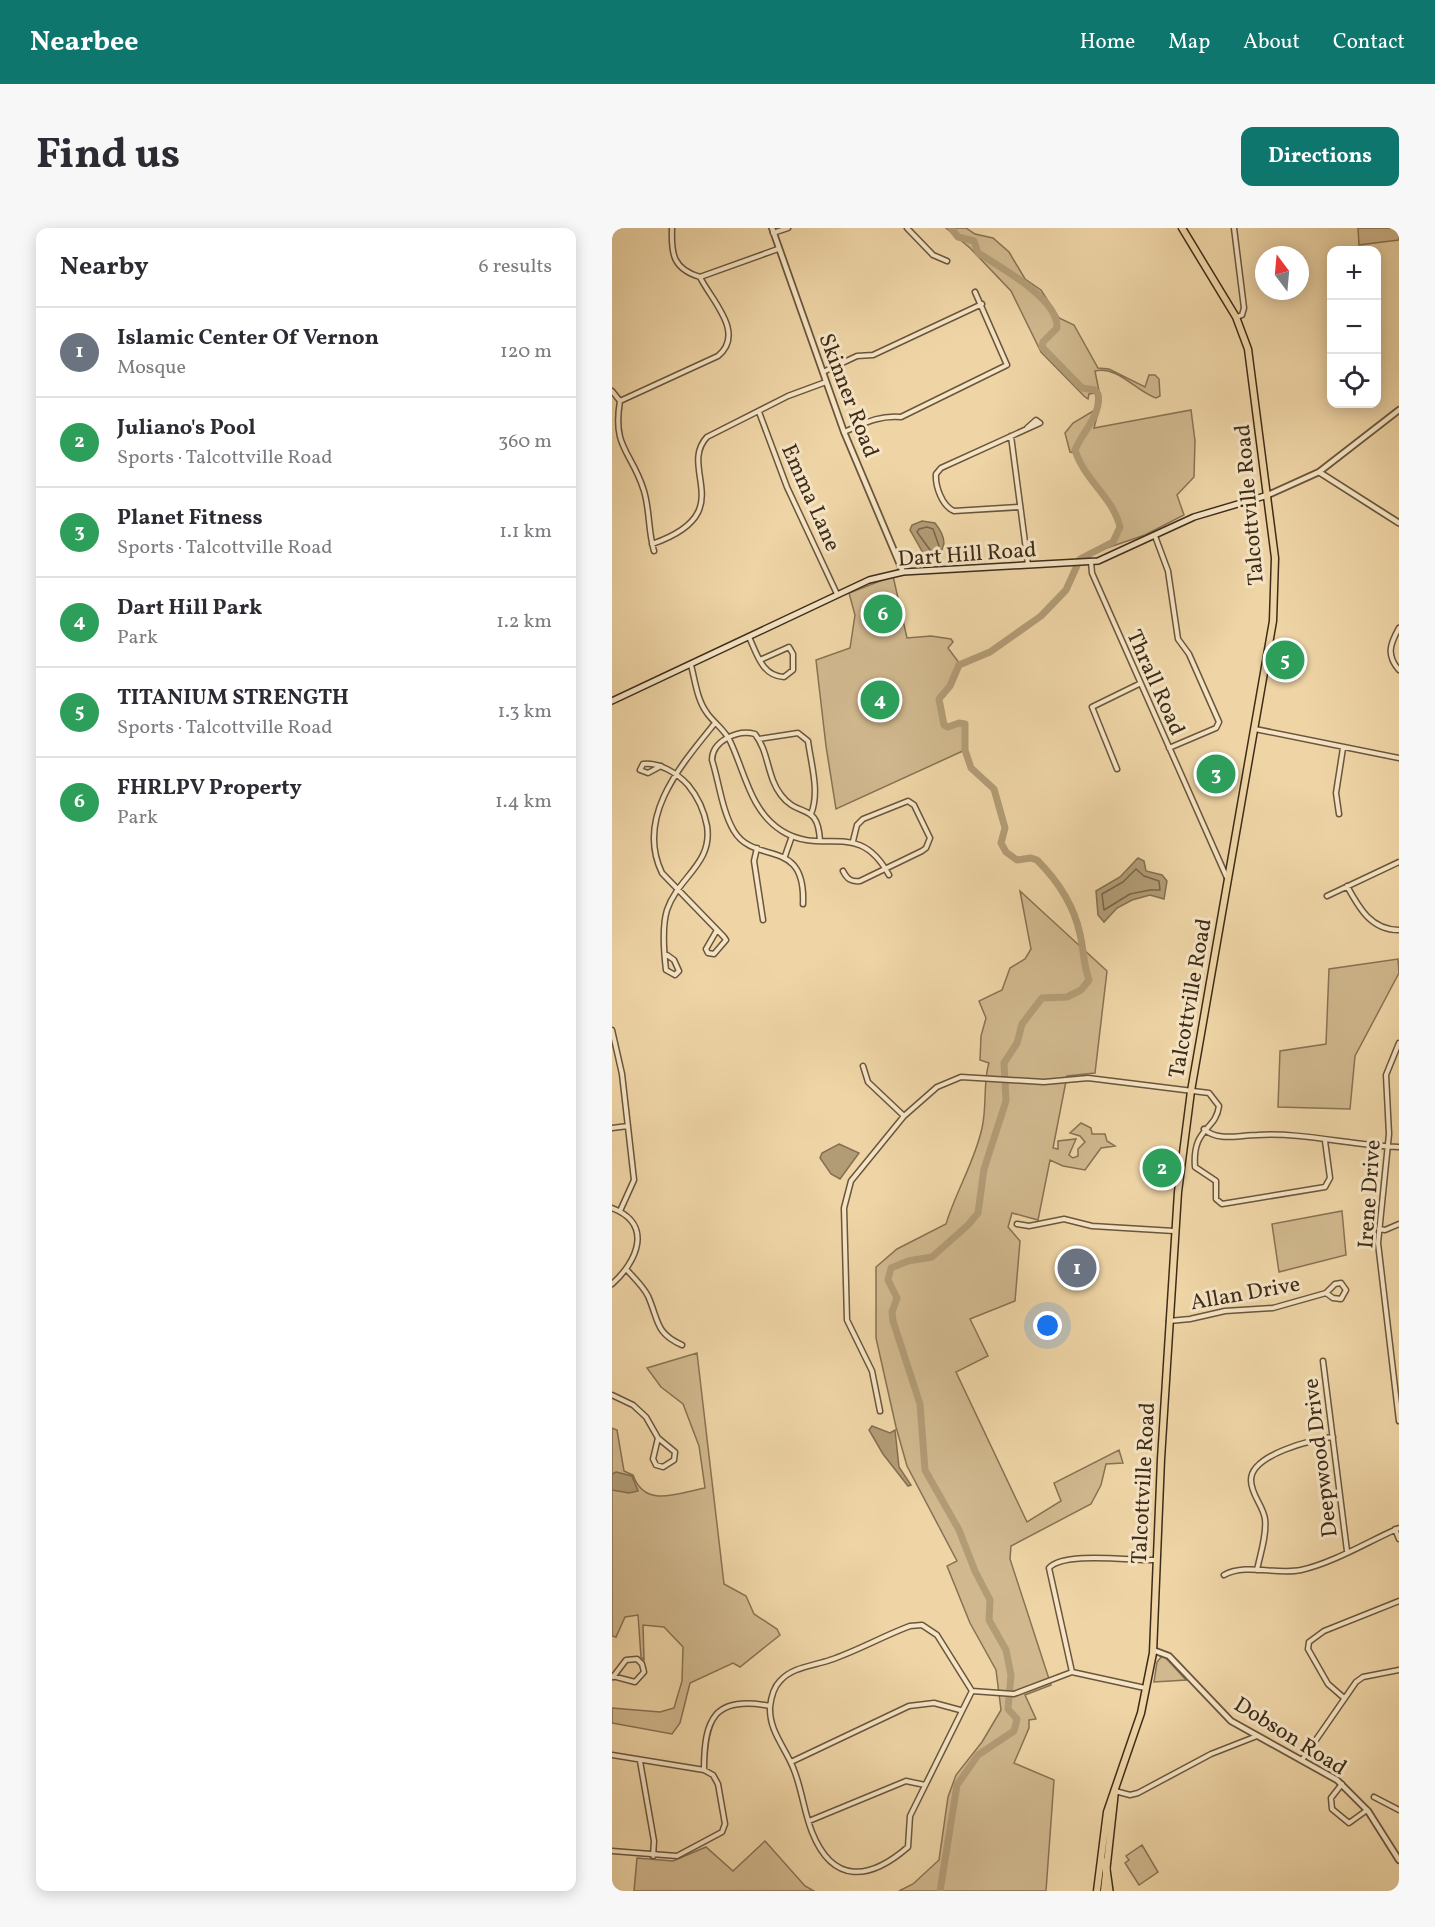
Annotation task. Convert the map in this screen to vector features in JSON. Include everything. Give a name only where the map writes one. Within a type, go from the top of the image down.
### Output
[{"type":"highway","points":[[1105,1862],[1109,1891]]},
{"type":"main road","name":"Talcottville Road","points":[[1100,1890],[1115,1791],[1147,1688],[1153,1650],[1174,1231],[1191,1091],[1273,621],[1275,558],[1250,361],[1236,317],[1182,228]]},
{"type":"main road","name":"Dart Hill Road","points":[[612,701],[869,580],[903,572],[1091,562],[1194,517],[1268,495]]},
{"type":"main road","name":"Talcottville Road","points":[[1100,1890],[1105,1821],[1109,1800],[1115,1791]]},
{"type":"street","points":[[672,228],[671,250],[676,264],[689,274],[700,277],[778,249]]},
{"type":"street","points":[[772,231],[788,228]]},
{"type":"street","points":[[907,228],[933,255],[947,261]]},
{"type":"street","points":[[1234,228],[1244,308],[1242,315],[1236,317]]},
{"type":"street","name":"Skinner Road","points":[[772,231],[844,432],[903,572]]},
{"type":"street","points":[[654,551],[640,482],[614,434],[614,418],[620,401],[724,350],[728,343],[728,328],[717,303],[700,277]]},
{"type":"street","points":[[844,432],[872,418],[886,415],[901,417],[1007,365],[975,291]]},
{"type":"street","points":[[823,372],[857,356],[873,355],[982,304]]},
{"type":"street","points":[[652,544],[682,530],[697,514],[702,496],[698,458],[703,441],[717,431],[788,396],[826,382]]},
{"type":"street","points":[[612,391],[620,401]]},
{"type":"street","points":[[1268,495],[1319,472],[1399,410]]},
{"type":"street","name":"Emma Lane","points":[[759,412],[787,487],[837,594]]},
{"type":"street","points":[[1020,507],[954,511],[948,508],[936,481],[936,474],[941,468],[1028,428]]},
{"type":"street","points":[[1011,435],[1028,566]]},
{"type":"street","points":[[1319,472],[1399,523]]},
{"type":"street","points":[[1155,536],[1168,571],[1178,639],[1189,654],[1219,722],[1216,729],[1169,748]]},
{"type":"street","name":"Thrall Road","points":[[1091,562],[1092,573],[1139,684],[1227,879]]},
{"type":"street","points":[[1399,628],[1390,649],[1390,657],[1399,670]]},
{"type":"street","points":[[749,636],[760,660],[765,670],[777,676],[789,675],[794,670],[793,654],[789,647],[760,660]]},
{"type":"street","points":[[691,665],[702,703],[715,723],[729,738],[760,810],[774,825],[792,836],[820,841],[853,841],[878,857],[889,875]]},
{"type":"street","points":[[1117,769],[1092,707],[1139,684]]},
{"type":"street","points":[[715,723],[675,776],[663,797],[652,837],[656,860],[662,873],[717,930],[726,940],[725,944],[714,954],[708,953],[705,949],[717,930]]},
{"type":"street","points":[[1255,729],[1399,758]]},
{"type":"street","points":[[803,904],[803,892],[797,873],[785,856],[756,848],[734,832],[712,760],[712,752],[729,738],[746,731],[755,734],[759,739],[771,777],[782,797],[811,814],[818,822],[820,841]]},
{"type":"street","points":[[759,739],[798,734],[808,741],[815,794],[815,804],[811,814]]},
{"type":"street","points":[[1339,814],[1336,793],[1343,747]]},
{"type":"street","points":[[661,766],[648,773],[640,770],[643,764],[661,766],[694,791],[702,807],[708,839],[705,856],[677,889],[664,924],[666,970],[675,975],[679,970],[678,965],[667,955]]},
{"type":"street","points":[[843,871],[847,879],[854,882],[922,851],[929,844],[930,838],[914,805],[908,801],[863,819],[857,825],[853,841]]},
{"type":"street","points":[[785,856],[792,836]]},
{"type":"street","points":[[756,848],[754,861],[763,920]]},
{"type":"street","points":[[1327,896],[1399,862]]},
{"type":"street","points":[[1347,886],[1372,922],[1381,927],[1399,930]]},
{"type":"street","points":[[612,1030],[622,1074],[634,1180],[620,1211]]},
{"type":"street","name":"Irene Drive","points":[[1399,1043],[1386,1075],[1389,1134],[1377,1243],[1397,1384],[1399,1421]]},
{"type":"street","points":[[863,1066],[868,1082],[904,1116]]},
{"type":"street","points":[[880,1411],[872,1371],[847,1320],[844,1208],[851,1181],[904,1116],[937,1087],[950,1080],[975,1076],[1044,1082],[1088,1078],[1209,1093],[1219,1106],[1218,1114],[1198,1136],[1195,1167],[1216,1181],[1216,1199],[1222,1204],[1325,1187],[1330,1178],[1325,1141]]},
{"type":"street","points":[[612,1128],[628,1126]]},
{"type":"street","points":[[1204,1129],[1219,1137],[1260,1134],[1399,1147]]},
{"type":"street","points":[[612,1208],[620,1211],[636,1231],[638,1246],[635,1258],[627,1270],[612,1284]]},
{"type":"street","points":[[1017,1224],[1032,1226],[1064,1219],[1092,1226],[1174,1231]]},
{"type":"street","points":[[1379,1229],[1385,1230],[1399,1224]]},
{"type":"street","points":[[627,1270],[644,1288],[662,1332],[667,1338],[682,1345]]},
{"type":"street","name":"Allan Drive","points":[[1169,1321],[1225,1311],[1274,1308],[1326,1293],[1335,1284],[1341,1283],[1346,1290],[1341,1299],[1333,1298],[1326,1293]]},
{"type":"street","name":"Deepwood Drive","points":[[1323,1361],[1347,1551]]},
{"type":"street","points":[[612,1395],[633,1405],[646,1417],[658,1438],[675,1452],[674,1460],[663,1467],[656,1465],[653,1459],[658,1438]]},
{"type":"street","points":[[1257,1570],[1265,1516],[1251,1489],[1250,1477],[1254,1467],[1261,1461],[1300,1444],[1333,1437]]},
{"type":"street","points":[[1224,1575],[1235,1569],[1284,1573],[1304,1569],[1397,1529],[1399,1539]]},
{"type":"street","points":[[1072,1672],[1048,1568],[1053,1563],[1081,1559],[1156,1560]]},
{"type":"street","points":[[1344,1698],[1328,1684],[1308,1650],[1309,1642],[1324,1631],[1399,1601]]},
{"type":"street","points":[[972,1690],[960,1710],[910,1816],[908,1846],[867,1871],[856,1873],[834,1866],[820,1847],[809,1821],[791,1762],[774,1732],[770,1706],[778,1683],[787,1675],[831,1660],[910,1626],[922,1625],[937,1635],[972,1690],[999,1694],[1021,1693],[1072,1672],[1147,1688]]},
{"type":"street","name":"Dobson Road","points":[[1153,1650],[1169,1656],[1231,1721],[1342,1784],[1367,1810],[1399,1860]]},
{"type":"street","points":[[637,1659],[642,1664],[644,1672],[635,1682],[612,1677],[626,1660],[637,1659]]},
{"type":"street","points":[[1302,1760],[1344,1698],[1363,1677],[1399,1670]]},
{"type":"street","points":[[704,1770],[707,1735],[713,1714],[734,1703],[770,1706]]},
{"type":"street","points":[[791,1762],[909,1706],[934,1703],[960,1710]]},
{"type":"street","points":[[1115,1791],[1130,1795],[1138,1793],[1211,1754],[1257,1736]]},
{"type":"street","points":[[612,1755],[704,1770],[713,1774],[718,1784],[725,1824],[722,1832],[677,1856],[653,1856],[612,1851]]},
{"type":"street","points":[[640,1761],[654,1841],[653,1856]]},
{"type":"street","points":[[809,1821],[906,1781],[925,1785]]},
{"type":"street","points":[[1342,1784],[1331,1798],[1332,1809],[1349,1823],[1367,1810]]},
{"type":"street","points":[[1374,1797],[1399,1810]]},
{"type":"shaded area","points":[[946,228],[966,228],[975,234],[993,238],[1009,252],[1025,279],[1041,290],[1059,318],[1074,325],[1098,368],[1109,369],[1145,387],[1149,375],[1155,375],[1159,379],[1160,396],[1156,398],[1119,375],[1103,370],[1095,371],[1101,401],[1094,428],[1191,410],[1195,441],[1194,477],[1177,495],[1184,515],[1145,535],[1092,553],[1113,542],[1119,525],[1115,515],[1085,472],[1075,453],[1070,452],[1065,433],[1073,423],[1095,410],[1097,397],[1095,393],[1089,394],[1088,399],[1084,396],[1041,352],[1011,291],[970,248]]},
{"type":"shaded area","points":[[1358,228],[1399,228],[1399,240],[1359,245]]},
{"type":"shaded area","points":[[893,576],[907,638],[931,636],[951,639],[953,642],[948,648],[960,664],[949,687],[940,695],[945,726],[950,727],[960,723],[965,725],[965,750],[836,809],[816,660],[850,648],[855,615],[849,593]]},
{"type":"shaded area","points":[[1020,891],[1107,971],[1095,1073],[1067,1076],[1053,1148],[1058,1149],[1058,1141],[1076,1139],[1069,1155],[1073,1158],[1078,1156],[1078,1149],[1085,1142],[1080,1136],[1070,1133],[1081,1123],[1091,1128],[1092,1134],[1105,1134],[1107,1141],[1115,1146],[1101,1148],[1085,1170],[1063,1166],[1050,1160],[1038,1220],[1012,1213],[1008,1227],[1020,1241],[1015,1301],[970,1319],[988,1356],[956,1372],[1027,1522],[1061,1501],[1054,1483],[1119,1450],[1123,1463],[1106,1464],[1101,1485],[1091,1504],[1011,1546],[1010,1559],[1051,1685],[1025,1695],[1036,1719],[1029,1720],[1029,1728],[1014,1763],[1054,1780],[1046,1891],[899,1891],[913,1884],[939,1860],[948,1797],[956,1775],[982,1742],[1001,1710],[996,1670],[970,1623],[947,1566],[957,1561],[907,1466],[876,1338],[876,1267],[897,1249],[946,1224],[975,1152],[983,1120],[989,1063],[980,1060],[981,1036],[986,1018],[979,1001],[1002,990],[1010,968],[1025,959],[1031,949]]},
{"type":"shaded area","points":[[1398,959],[1399,973],[1355,1056],[1350,1109],[1278,1107],[1280,1051],[1326,1044],[1329,969]]},
{"type":"shaded area","points":[[1342,1211],[1346,1255],[1279,1272],[1272,1224]]},
{"type":"shaded area","points":[[697,1353],[724,1584],[746,1596],[754,1614],[777,1629],[780,1635],[740,1667],[733,1663],[690,1683],[680,1723],[672,1734],[612,1723],[612,1708],[660,1712],[674,1708],[682,1681],[683,1647],[664,1627],[643,1625],[644,1660],[641,1657],[638,1615],[625,1617],[616,1637],[612,1636],[612,1428],[617,1430],[624,1471],[633,1475],[638,1486],[646,1492],[663,1496],[705,1488],[699,1446],[683,1404],[661,1387],[647,1368]]},
{"type":"shaded area","points":[[1162,1656],[1186,1680],[1154,1682],[1157,1662]]},
{"type":"shaded area","points":[[765,1841],[805,1886],[814,1891],[634,1891],[637,1858],[673,1861],[706,1847],[733,1871]]},
{"type":"shaded area","points":[[1142,1845],[1158,1872],[1139,1885],[1125,1863],[1129,1860],[1126,1856]]},
{"type":"water","points":[[922,521],[935,523],[944,540],[943,548],[933,563],[927,560],[910,530],[912,525]]},
{"type":"water","points":[[1138,858],[1144,861],[1146,871],[1162,875],[1167,881],[1164,899],[1150,895],[1132,900],[1117,908],[1104,922],[1098,915],[1096,891],[1120,877]]},
{"type":"water","points":[[839,1144],[859,1153],[840,1179],[831,1174],[820,1158],[822,1153]]},
{"type":"water","points":[[872,1426],[890,1433],[895,1430],[899,1467],[911,1485],[908,1486],[883,1454],[869,1430]]},
{"type":"water","points":[[616,1472],[632,1476],[638,1491],[629,1493],[612,1490],[612,1474]]},
{"type":"waterway","points":[[940,1891],[957,1785],[978,1755],[1014,1731],[1017,1719],[1008,1709],[1011,1675],[1006,1650],[989,1620],[990,1600],[975,1571],[959,1530],[925,1470],[920,1404],[893,1321],[892,1312],[897,1298],[888,1280],[891,1268],[908,1261],[932,1257],[978,1213],[984,1169],[1006,1101],[1004,1063],[1017,1043],[1022,1024],[1042,998],[1067,997],[1081,990],[1089,980],[1080,934],[1069,904],[1058,885],[1037,860],[1031,858],[1017,860],[1006,852],[1001,843],[1005,828],[994,789],[971,768],[965,750],[965,724],[959,723],[948,727],[944,725],[939,699],[950,686],[959,665],[990,652],[1041,616],[1066,590],[1080,559],[1113,542],[1120,527],[1111,507],[1079,461],[1075,450],[1097,409],[1098,394],[1095,390],[1082,388],[1042,347],[1043,342],[1057,328],[1055,317],[1049,306],[1027,285],[978,253],[974,241],[958,237],[951,228]]},
{"type":"place","name":"FHRLPV Property","points":[[883,614]]},
{"type":"place","name":"TITANIUM STRENGTH","points":[[1285,660]]},
{"type":"place","name":"Dart Hill Park","points":[[880,700]]},
{"type":"place","name":"Planet Fitness","points":[[1216,774]]},
{"type":"place","name":"Juliano's Pool","points":[[1162,1168]]},
{"type":"place","name":"Islamic Center Of Vernon","points":[[1077,1268]]}]
